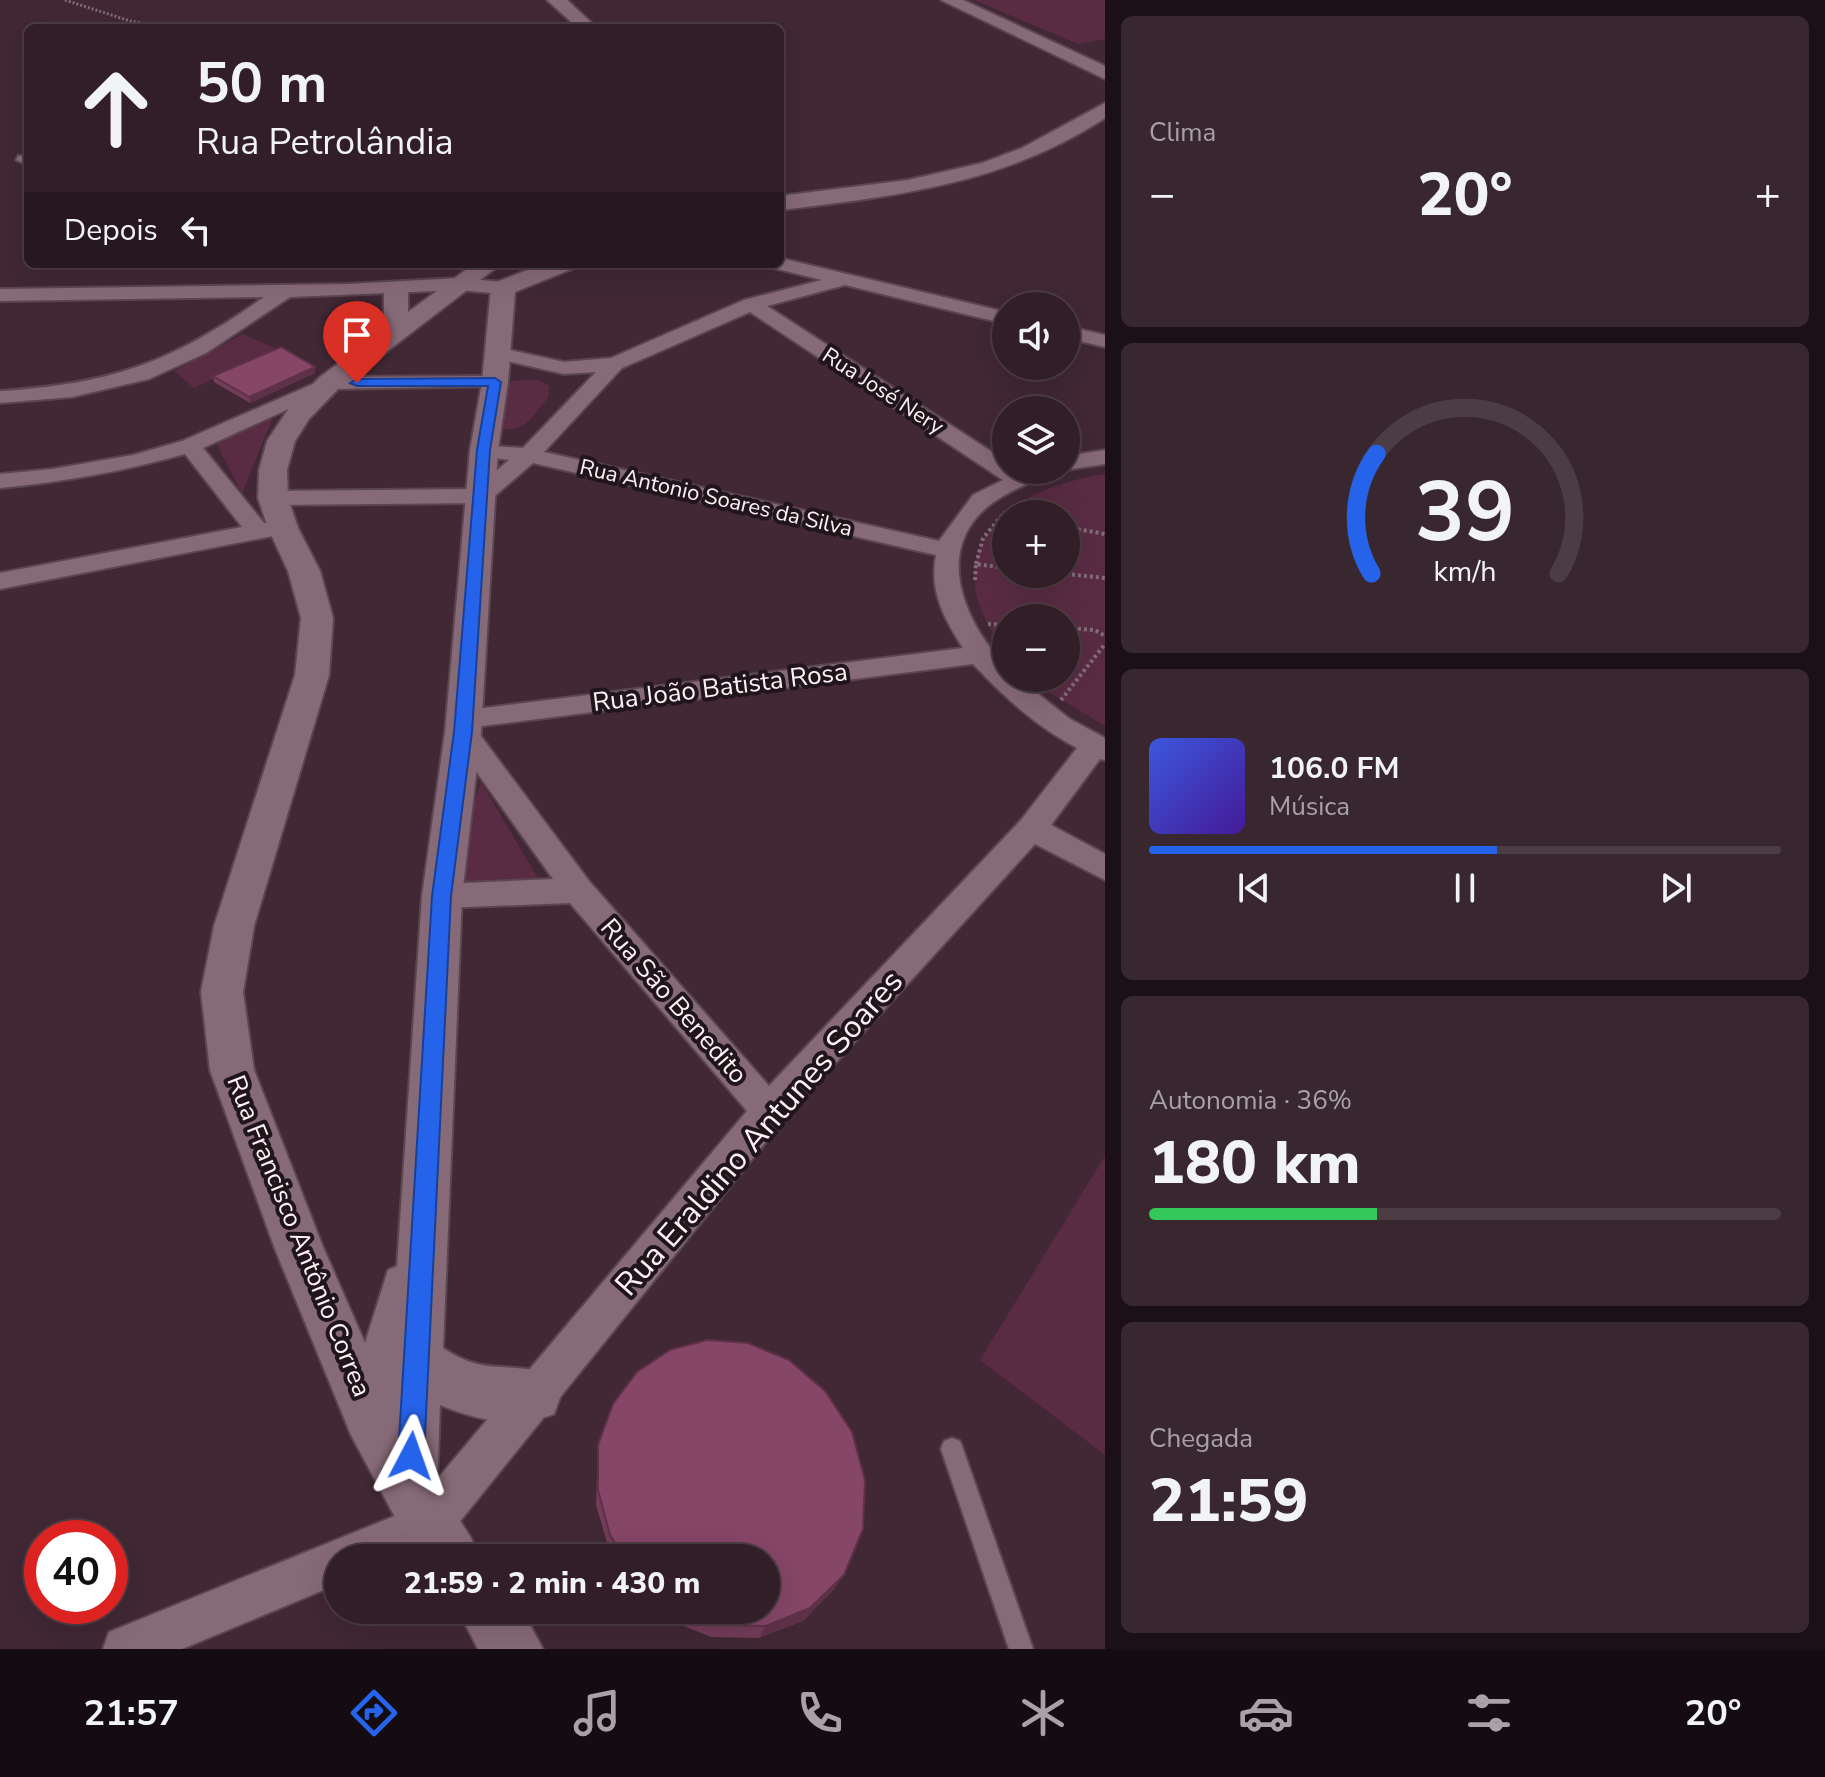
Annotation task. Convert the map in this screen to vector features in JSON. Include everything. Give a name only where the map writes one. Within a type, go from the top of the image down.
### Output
[{"type":"street","points":[[555,0],[569,8],[584,24]]},
{"type":"street","points":[[949,0],[1105,73]]},
{"type":"street","points":[[784,202],[931,184],[986,171],[1038,151],[1105,109]]},
{"type":"street","points":[[784,265],[992,315]]},
{"type":"street","points":[[0,295],[396,288],[459,284],[541,268]]},
{"type":"street","points":[[381,1544],[429,1524],[417,1361],[442,896],[463,725],[484,450],[496,368],[496,276]]},
{"type":"street","points":[[0,481],[80,471],[190,446],[329,383],[496,368],[615,364],[751,304],[843,280]]},
{"type":"street","points":[[271,519],[273,470],[281,441],[299,414],[329,383],[459,284]]},
{"type":"street","points":[[388,336],[396,316],[396,288]]},
{"type":"street","points":[[0,397],[57,394],[130,378],[186,356],[241,323],[285,291]]},
{"type":"street","name":"Rua José Nery","points":[[751,304],[992,452]]},
{"type":"street","points":[[1080,336],[1104,342]]},
{"type":"street","points":[[0,581],[271,519],[481,496],[528,455],[615,364]]},
{"type":"street","name":"Rua Francisco Antônio Correa","points":[[190,446],[271,519],[304,571],[317,618],[312,675],[234,926],[222,992],[232,1070],[299,1249],[370,1416],[429,1524]]},
{"type":"street","name":"Rua Antonio Soares da Silva","points":[[484,450],[528,455],[947,550]]},
{"type":"street","points":[[1080,461],[1105,457]]},
{"type":"street","points":[[1010,484],[978,502],[954,533],[947,550],[944,574],[949,600],[960,627],[978,655],[1008,687],[1047,718],[1100,748]]},
{"type":"street","name":"Rua João Batista Rosa","points":[[463,725],[978,655]]},
{"type":"street","name":"Rua São Benedito","points":[[463,725],[578,890],[769,1111]]},
{"type":"street","name":"Rua Eraldino Antunes Soares","points":[[429,1524],[769,1111],[1032,828],[1100,748]]},
{"type":"street","points":[[1032,828],[1105,868]]},
{"type":"street","points":[[442,896],[578,890]]},
{"type":"street","points":[[370,1416],[426,1211]]},
{"type":"street","points":[[417,1361],[450,1385],[487,1395],[535,1395]]},
{"type":"street","points":[[126,1649],[324,1568]]},
{"type":"street","points":[[496,1624],[513,1649]]},
{"type":"lane","points":[[952,1449],[1021,1649]]},
{"type":"path","points":[[65,0],[142,24]]},
{"type":"path","points":[[977,592],[976,564],[983,538],[992,525]]},
{"type":"path","points":[[1080,530],[1105,534]]},
{"type":"path","points":[[976,564],[992,566]]},
{"type":"path","points":[[1080,575],[1105,578]]},
{"type":"path","points":[[984,615],[988,624],[992,624]]},
{"type":"path","points":[[1080,629],[1095,630],[1105,626]]},
{"type":"path","points":[[1095,630],[1105,636]]},
{"type":"path","points":[[1061,700],[1105,644]]},
{"type":"shaded area","points":[[974,0],[1105,0],[1105,39],[1078,44]]},
{"type":"shaded area","points":[[243,334],[276,349],[194,388],[174,371]]},
{"type":"shaded area","points":[[538,380],[549,386],[548,398],[530,419],[511,429],[493,423],[502,388],[513,381]]},
{"type":"shaded area","points":[[276,410],[242,493],[215,441]]},
{"type":"shaded area","points":[[1105,474],[1105,726],[1050,692],[1080,692],[1080,604],[992,604],[992,629],[984,616],[975,584],[977,556],[992,528],[992,588],[1080,588],[1080,500],[1027,500],[1064,484],[1080,484],[1080,480]]},
{"type":"shaded area","points":[[481,782],[544,889],[446,891]]},
{"type":"shaded area","points":[[1105,1156],[1105,1455],[980,1360]]},
{"type":"building","points":[[281,347],[315,367],[249,397],[213,376]]},
{"type":"building","points":[[707,1340],[748,1343],[789,1360],[825,1391],[852,1432],[865,1480],[863,1529],[844,1575],[810,1608],[780,1620],[780,1544],[616,1544],[610,1535],[598,1490],[598,1445],[613,1404],[637,1372],[670,1350]]},
{"type":"building","points":[[714,1624],[771,1624],[766,1626]]},
{"type":"route","points":[[357,383],[495,382],[484,450],[463,732],[442,896],[411,1456]]}]
